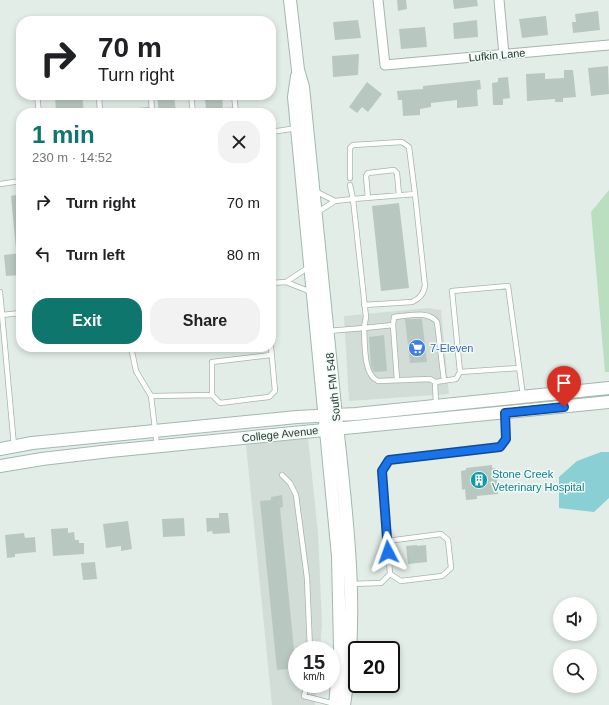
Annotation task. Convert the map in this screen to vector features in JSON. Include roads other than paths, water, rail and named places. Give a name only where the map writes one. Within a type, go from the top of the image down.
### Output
[{"type":"main road","name":"South FM 548","points":[[290,0],[298,70],[302,87],[302,127],[310,266],[313,292],[322,331]]},
{"type":"main road","name":"South FM 548","points":[[302,127],[316,213],[322,331],[330,415],[351,584],[352,610],[350,647],[338,705]]},
{"type":"main road","name":"College Avenue","points":[[0,449],[14,446],[155,430],[609,388]]},
{"type":"main road","name":"College Avenue","points":[[0,466],[42,459],[157,446],[609,402]]},
{"type":"main road","name":"South FM 548","points":[[332,429],[340,598],[338,705]]},
{"type":"street","name":"Lufkin Lane","points":[[378,0],[385,65],[609,45]]},
{"type":"street","points":[[499,0],[504,55]]},
{"type":"lane","points":[[276,131],[302,127]]},
{"type":"lane","points":[[350,178],[350,148],[353,145],[402,142],[409,147],[425,286],[424,293],[419,299],[412,302],[364,306]]},
{"type":"lane","points":[[368,198],[366,176],[368,173],[394,170],[397,173],[399,195]]},
{"type":"lane","points":[[0,184],[16,182]]},
{"type":"lane","points":[[350,185],[353,200],[364,306],[364,328],[368,372],[372,379],[378,381],[426,378],[435,382],[456,379],[460,372],[452,291],[508,286],[523,396]]},
{"type":"lane","points":[[313,191],[335,201],[415,194]]},
{"type":"lane","points":[[316,213],[335,201]]},
{"type":"lane","points":[[286,282],[310,266]]},
{"type":"lane","points":[[276,283],[286,282],[313,292]]},
{"type":"lane","points":[[0,292],[14,446]]},
{"type":"lane","points":[[2,315],[16,313]]},
{"type":"lane","points":[[397,380],[393,325],[394,317],[425,315],[434,317],[437,322],[444,381]]},
{"type":"lane","points":[[322,331],[393,325]]},
{"type":"lane","points":[[132,352],[136,371],[151,396],[157,446]]},
{"type":"lane","points":[[271,352],[271,355],[274,391],[269,397],[220,403],[212,395],[212,362],[271,355]]},
{"type":"lane","points":[[460,372],[519,368]]},
{"type":"lane","points":[[435,382],[436,405]]},
{"type":"lane","points":[[151,396],[212,395]]},
{"type":"lane","points":[[351,584],[381,584],[390,574],[382,471],[389,460],[500,447],[506,439],[505,413]]},
{"type":"lane","points":[[282,475],[290,483],[296,495],[307,578],[310,641]]},
{"type":"lane","points":[[387,541],[440,534],[448,540],[451,559],[451,568],[442,576],[401,581],[390,574]]},
{"type":"lane","points":[[305,693],[304,696],[338,705]]},
{"type":"water","points":[[601,452],[609,452],[609,498],[594,512],[559,508],[559,477],[577,461]]},
{"type":"place","name":"7-Eleven","points":[[417,348]]},
{"type":"place","name":"Stone Creek Veterinary Hospital","points":[[479,480]]}]
